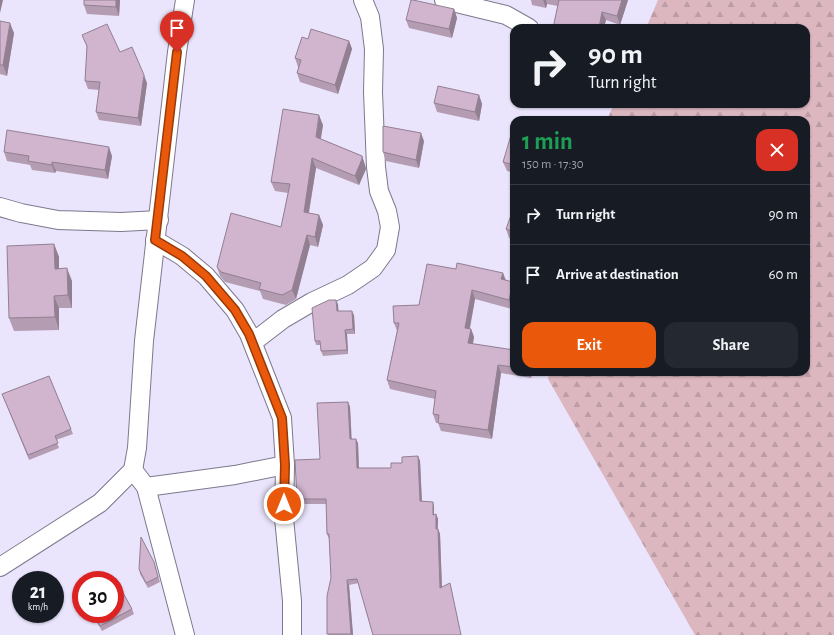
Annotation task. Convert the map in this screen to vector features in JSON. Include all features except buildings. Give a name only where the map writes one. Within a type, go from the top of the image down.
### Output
[{"type":"street","points":[[0,567],[100,503],[133,470],[137,448],[144,341],[155,240],[159,220],[177,52],[185,0]]},
{"type":"street","points":[[253,342],[283,319],[312,302],[348,286],[372,268],[386,250],[390,227],[387,211],[379,191],[376,167],[373,92],[374,49],[370,17],[363,0]]},
{"type":"street","points":[[444,0],[506,15],[522,24]]},
{"type":"street","points":[[0,207],[21,213],[58,220],[121,222],[159,220]]},
{"type":"street","points":[[155,240],[182,256],[206,276],[235,310],[253,342],[282,418],[285,465],[284,518],[292,601],[292,635]]},
{"type":"street","points":[[146,487],[235,475],[285,465]]},
{"type":"street","points":[[133,470],[146,487],[185,635]]},
{"type":"green space","points":[[658,0],[834,0],[834,635],[695,635],[548,379],[548,376],[810,376],[810,116],[609,116],[612,108],[810,108],[810,24],[648,24]]},
{"type":"route","points":[[177,52],[159,220],[155,240],[182,256],[206,276],[235,310],[249,334],[260,358],[271,392],[282,418],[285,465],[284,504]]}]
